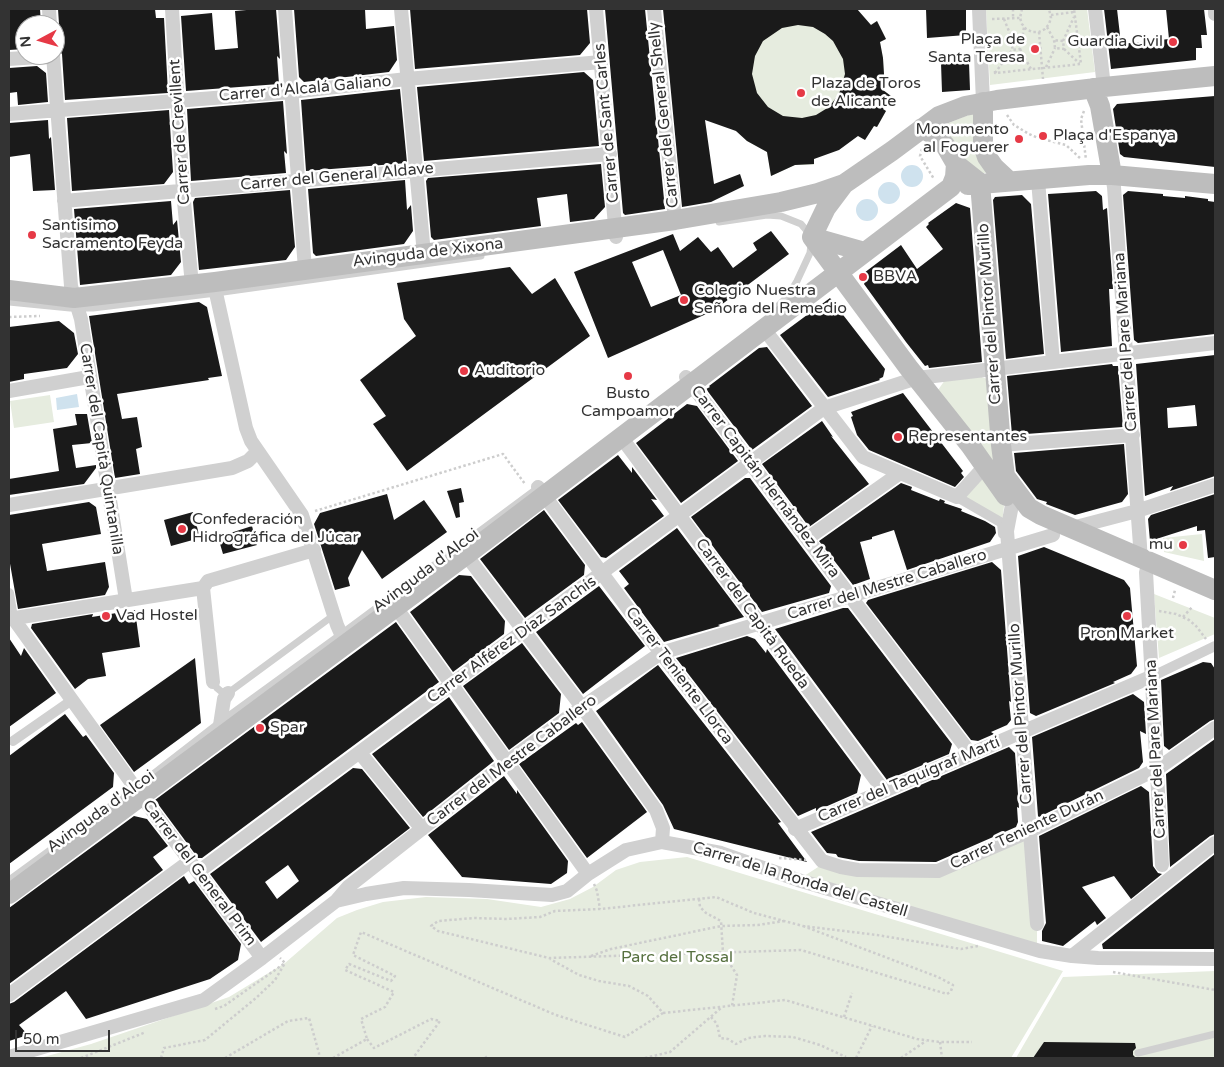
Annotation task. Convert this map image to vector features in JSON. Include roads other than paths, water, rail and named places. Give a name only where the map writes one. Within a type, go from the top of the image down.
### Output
[{"type":"main road","points":[[1215,76],[1099,94],[983,102],[965,106],[939,116],[929,132],[892,152],[844,184],[826,208],[821,219],[821,239],[838,272],[985,466],[1012,505],[1025,518],[1062,531],[1143,566],[1215,602]]},
{"type":"main road","points":[[1099,94],[1112,175]]},
{"type":"main road","points":[[983,102],[983,146],[987,157],[994,167],[1009,181]]},
{"type":"main road","points":[[929,132],[945,145],[956,164],[980,183]]},
{"type":"main road","points":[[838,272],[955,177],[956,164]]},
{"type":"main road","points":[[944,186],[1089,175],[1112,175],[1215,184]]},
{"type":"main road","name":"Carrer del Pintor Murillo","points":[[980,183],[1005,476],[1029,508],[1062,531]]},
{"type":"main road","name":"Avinguda de Xixona","points":[[9,290],[76,304],[192,285],[216,288],[305,270],[424,254],[616,235],[675,220],[781,202],[818,193],[844,184]]},
{"type":"main road","points":[[821,239],[865,252]]},
{"type":"main road","name":"Avinguda d'Alcoi","points":[[9,894],[138,791],[219,730],[344,638],[395,606],[466,554],[543,488],[621,437],[687,378],[838,272]]},
{"type":"main road","points":[[1143,566],[1215,590]]},
{"type":"street","name":"Carrer de Crevillent","points":[[172,9],[183,191],[192,285]]},
{"type":"street","points":[[285,9],[305,270]]},
{"type":"street","points":[[401,9],[424,254]]},
{"type":"street","name":"Carrer de Sant Carles","points":[[596,9],[616,235]]},
{"type":"street","name":"Carrer del General Shelly","points":[[654,9],[675,220]]},
{"type":"street","points":[[1095,9],[1099,94]]},
{"type":"street","points":[[1215,9],[1215,14]]},
{"type":"street","points":[[983,102],[985,11]]},
{"type":"street","name":"Carrer d'Alcalá Galiano","points":[[9,114],[291,92],[408,79],[602,62]]},
{"type":"street","name":"Carrer del Capità Quintanilla","points":[[54,65],[71,286],[81,319],[126,600]]},
{"type":"street","name":"Carrer del General Aldave","points":[[64,201],[610,154]]},
{"type":"street","name":"Carrer del Pare Mariana","points":[[1112,175],[1133,435],[1137,510],[1153,676],[1162,865]]},
{"type":"street","points":[[1038,180],[1054,362]]},
{"type":"street","points":[[216,288],[246,428],[251,441],[302,515],[334,614],[344,638]]},
{"type":"street","points":[[766,321],[824,408],[863,457],[957,497],[1002,522],[1006,531]]},
{"type":"street","name":"Carrer Alférez Díaz Sanchís","points":[[9,995],[360,753],[824,408],[917,378],[1215,343]]},
{"type":"street","points":[[9,391],[89,377]]},
{"type":"street","name":"Carrer Capitán Hernández Mira","points":[[687,378],[971,754]]},
{"type":"street","points":[[1001,445],[1133,435]]},
{"type":"street","name":"Carrer del Capità Rueda","points":[[621,437],[758,624],[884,791]]},
{"type":"street","points":[[9,505],[232,468],[248,461],[258,451]]},
{"type":"street","points":[[957,497],[985,466]]},
{"type":"street","points":[[808,538],[900,473]]},
{"type":"street","name":"Carrer del Mestre Caballero","points":[[9,1057],[204,1000],[268,954],[336,901],[348,887],[507,762],[582,707],[661,653],[1215,485]]},
{"type":"street","name":"Carrer Teniente Llorca","points":[[543,488],[602,574],[661,653],[822,861]]},
{"type":"street","name":"Carrer del Pintor Murillo","points":[[1012,505],[1004,549],[1023,731],[1037,924]]},
{"type":"street","points":[[212,682],[203,588],[208,581],[314,550]]},
{"type":"street","points":[[466,554],[582,707],[656,810],[663,828],[662,842]]},
{"type":"street","points":[[9,593],[11,618],[203,588]]},
{"type":"street","points":[[395,606],[588,874]]},
{"type":"street","name":"Carrer del General Prim","points":[[11,618],[194,867],[268,954]]},
{"type":"street","name":"Carrer del Taquígraf Martí","points":[[795,828],[1214,649]]},
{"type":"street","points":[[219,730],[224,699],[228,693]]},
{"type":"street","points":[[14,742],[72,700]]},
{"type":"street","name":"Carrer Teniente Durán","points":[[822,861],[858,870],[938,871],[1030,831],[1157,769],[1215,728]]},
{"type":"street","points":[[360,753],[422,830]]},
{"type":"street","name":"Carrer de la Ronda del Castell","points":[[336,901],[404,888],[552,895],[567,891],[588,874],[626,850],[662,842],[721,853],[798,880],[1040,951],[1098,958],[1215,959]]},
{"type":"street","points":[[1072,956],[1215,844]]},
{"type":"lane","points":[[711,224],[767,216],[781,216],[801,224],[821,239]]},
{"type":"lane","name":"Avinguda d'Alcoi","points":[[766,321],[788,296],[821,239]]},
{"type":"lane","name":"Avinguda de Xixona","points":[[9,302],[76,304],[92,308],[216,288],[490,255]]},
{"type":"lane","name":"Avinguda d'Alcoi","points":[[344,638],[522,500],[543,488]]},
{"type":"lane","points":[[212,682],[223,693],[228,693],[334,614]]},
{"type":"lane","name":"Avinguda d'Alcoi","points":[[9,880],[138,791]]},
{"type":"lane","points":[[1138,1053],[1215,1034]]},
{"type":"water","points":[[908,165],[916,165],[923,172],[923,180],[916,187],[908,187],[901,180],[901,172]]},
{"type":"water","points":[[885,182],[893,182],[900,189],[900,197],[893,204],[885,204],[878,197],[878,189]]},
{"type":"water","points":[[863,199],[871,199],[878,206],[878,214],[871,221],[863,221],[856,214],[856,206]]},
{"type":"water","points":[[77,394],[79,407],[57,410],[56,398]]},
{"type":"place","name":"Guardia Civil","points":[[1173,42]]},
{"type":"place","name":"Plaça de Santa Teresa","points":[[1035,49]]},
{"type":"place","name":"Plaza de Toros de Alicante","points":[[801,93]]},
{"type":"place","name":"Plaça d'Espanya","points":[[1043,136]]},
{"type":"place","name":"Monumento al Foguerer","points":[[1019,139]]},
{"type":"place","name":"Santisimo Sacramento Feyda","points":[[32,235]]},
{"type":"place","name":"BBVA","points":[[863,277]]},
{"type":"place","name":"Colegio Nuestra Señora del Remedio","points":[[684,300]]},
{"type":"place","name":"Auditorio","points":[[464,371]]},
{"type":"place","name":"Busto Campoamor","points":[[628,376]]},
{"type":"place","name":"Representantes","points":[[898,437]]},
{"type":"place","name":"Confederación Hidrográfica del Júcar","points":[[182,529]]},
{"type":"place","name":"mu","points":[[1183,545]]},
{"type":"place","name":"Vad Hostel","points":[[106,616]]},
{"type":"place","name":"Pron Market","points":[[1127,616]]},
{"type":"place","name":"Spar","points":[[260,728]]},
{"type":"park label","name":"Parc del Tossal","points":[[677,958]]}]
